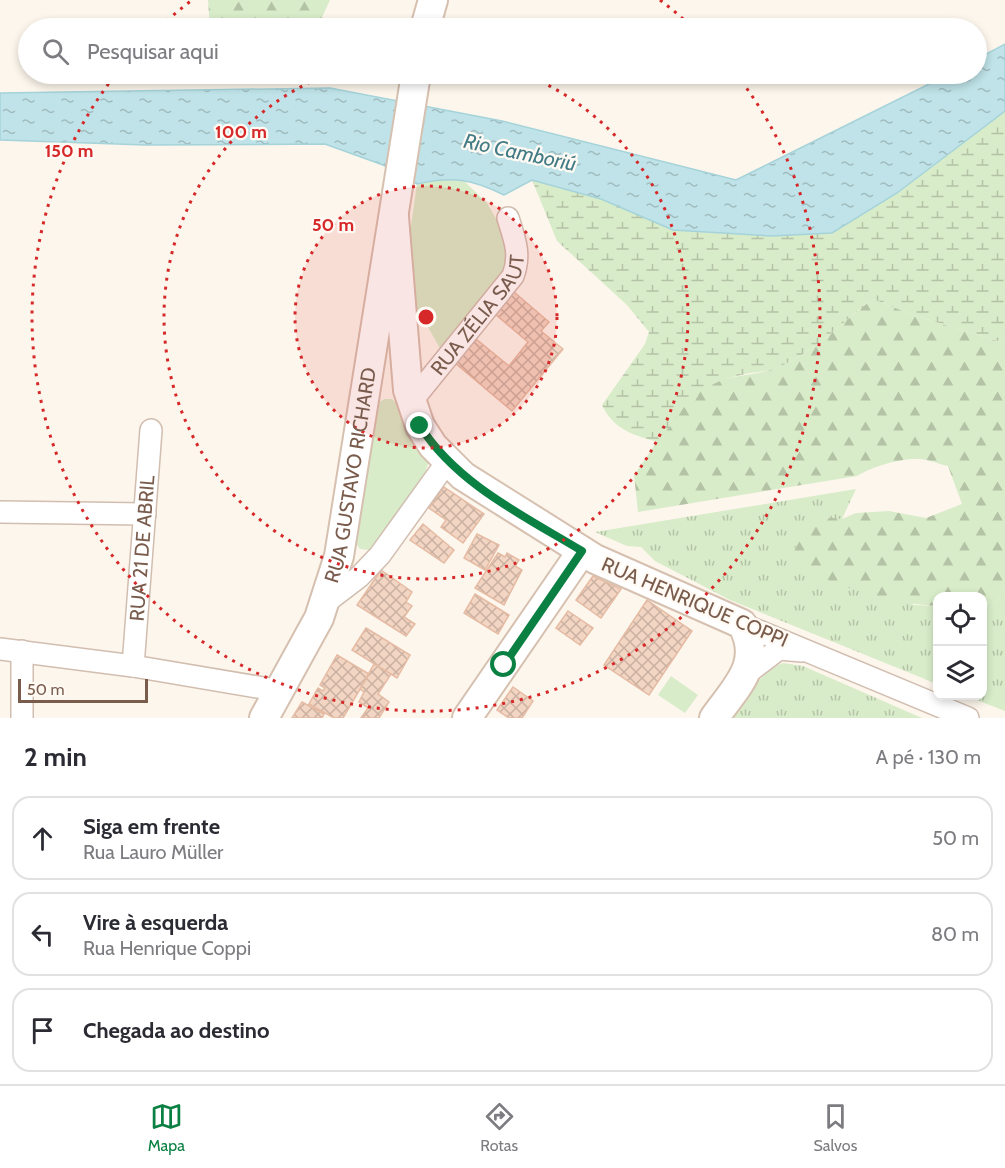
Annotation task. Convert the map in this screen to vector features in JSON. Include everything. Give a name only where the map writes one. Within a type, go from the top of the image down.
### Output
[{"type":"main road","points":[[420,0],[420,18]]},
{"type":"main road","points":[[428,18],[433,0]]},
{"type":"main road","name":"RUA GUSTAVO RICHARD","points":[[264,718],[325,603],[339,556],[415,84]]},
{"type":"main road","name":"RUA GUSTAVO RICHARD","points":[[396,208],[410,396]]},
{"type":"main road","name":"RUA HENRIQUE COPPI","points":[[410,396],[420,426],[447,462],[489,493],[582,551],[742,624]]},
{"type":"main road","points":[[467,718],[582,551]]},
{"type":"main road","points":[[714,718],[746,674],[752,647],[742,624]]},
{"type":"street","name":"RUA ZÉLIA SAUT","points":[[410,396],[513,276],[519,261],[508,218]]},
{"type":"street","name":"RUA 21 DE ABRIL","points":[[133,666],[151,430]]},
{"type":"street","points":[[325,603],[359,577],[380,555],[447,462]]},
{"type":"street","points":[[0,512],[145,514]]},
{"type":"street","name":"RUA HENRIQUE COPPI","points":[[742,624],[968,718]]},
{"type":"street","points":[[746,674],[779,648],[814,652]]},
{"type":"street","points":[[0,649],[133,666],[280,691]]},
{"type":"street","points":[[22,651],[22,718]]},
{"type":"green space","points":[[208,0],[330,0],[322,18],[209,18]]},
{"type":"green space","points":[[1005,111],[1005,343],[916,316],[873,299],[817,344],[793,360],[771,370],[725,379],[701,391],[684,408],[659,442],[625,430],[612,420],[602,405],[645,344],[649,332],[627,305],[557,241],[532,180],[601,199],[673,230],[771,236],[832,233],[897,193]]},
{"type":"green space","points":[[444,178],[464,181],[487,203],[515,251],[512,268],[441,350],[421,315],[401,295],[417,184]]},
{"type":"green space","points":[[873,299],[916,316],[1005,343],[1005,590],[990,609],[987,609],[987,592],[933,592],[933,606],[918,604],[861,592],[788,563],[810,516],[842,519],[856,513],[889,511],[926,518],[962,504],[948,466],[932,461],[901,460],[857,476],[638,512],[634,475],[675,416],[693,395],[710,383],[781,366],[817,344]]},
{"type":"green space","points":[[385,399],[392,399],[398,405],[429,460],[424,478],[369,550],[360,549],[352,538],[375,404]]},
{"type":"green space","points":[[856,489],[842,519],[914,605],[933,606],[933,682],[730,600],[655,561],[641,547],[627,546],[595,532]]},
{"type":"green space","points":[[1005,590],[1005,711],[976,700],[987,700],[987,609],[990,609]]},
{"type":"green space","points":[[783,663],[803,666],[922,718],[732,718],[760,679]]},
{"type":"green space","points":[[671,676],[698,695],[685,713],[658,695]]},
{"type":"water","name":"Rio Camboriú","points":[[1005,44],[1005,111],[897,193],[832,233],[771,236],[673,230],[601,199],[532,180],[504,195],[482,185],[462,180],[441,180],[417,184],[383,165],[325,144],[146,145],[0,140],[0,93],[330,88],[502,121],[736,180],[929,84],[987,84],[987,54]]},
{"type":"building","points":[[514,292],[549,322],[541,331],[563,349],[512,411],[455,363],[476,339],[509,366],[528,342],[495,314]]},
{"type":"building","points":[[444,487],[484,514],[463,543],[441,527],[446,520],[429,508]]},
{"type":"building","points":[[423,524],[454,550],[444,563],[410,540]]},
{"type":"building","points":[[477,534],[499,545],[485,570],[464,558]]},
{"type":"building","points":[[498,553],[505,557],[507,553],[519,560],[515,566],[522,570],[504,605],[475,588]]},
{"type":"building","points":[[381,570],[412,592],[406,602],[412,606],[404,617],[415,624],[406,636],[357,605]]},
{"type":"building","points":[[593,576],[621,589],[601,618],[576,600]]},
{"type":"building","points":[[475,594],[509,615],[498,634],[464,613]]},
{"type":"building","points":[[647,600],[692,631],[649,695],[604,665]]},
{"type":"building","points":[[568,611],[593,628],[580,645],[556,628]]},
{"type":"building","points":[[366,628],[410,655],[397,678],[352,650]]},
{"type":"building","points":[[337,655],[369,674],[343,718],[334,718],[309,704],[318,688],[323,691],[325,688],[320,685]]},
{"type":"building","points":[[374,664],[391,674],[378,694],[389,702],[379,718],[361,718],[368,708],[359,702],[364,692],[360,689]]},
{"type":"building","points":[[513,687],[533,701],[522,718],[509,718],[497,710]]},
{"type":"building","points":[[302,702],[324,714],[322,718],[292,718]]},
{"type":"route","points":[[420,426],[433,446],[463,476],[582,551],[504,665]]}]
